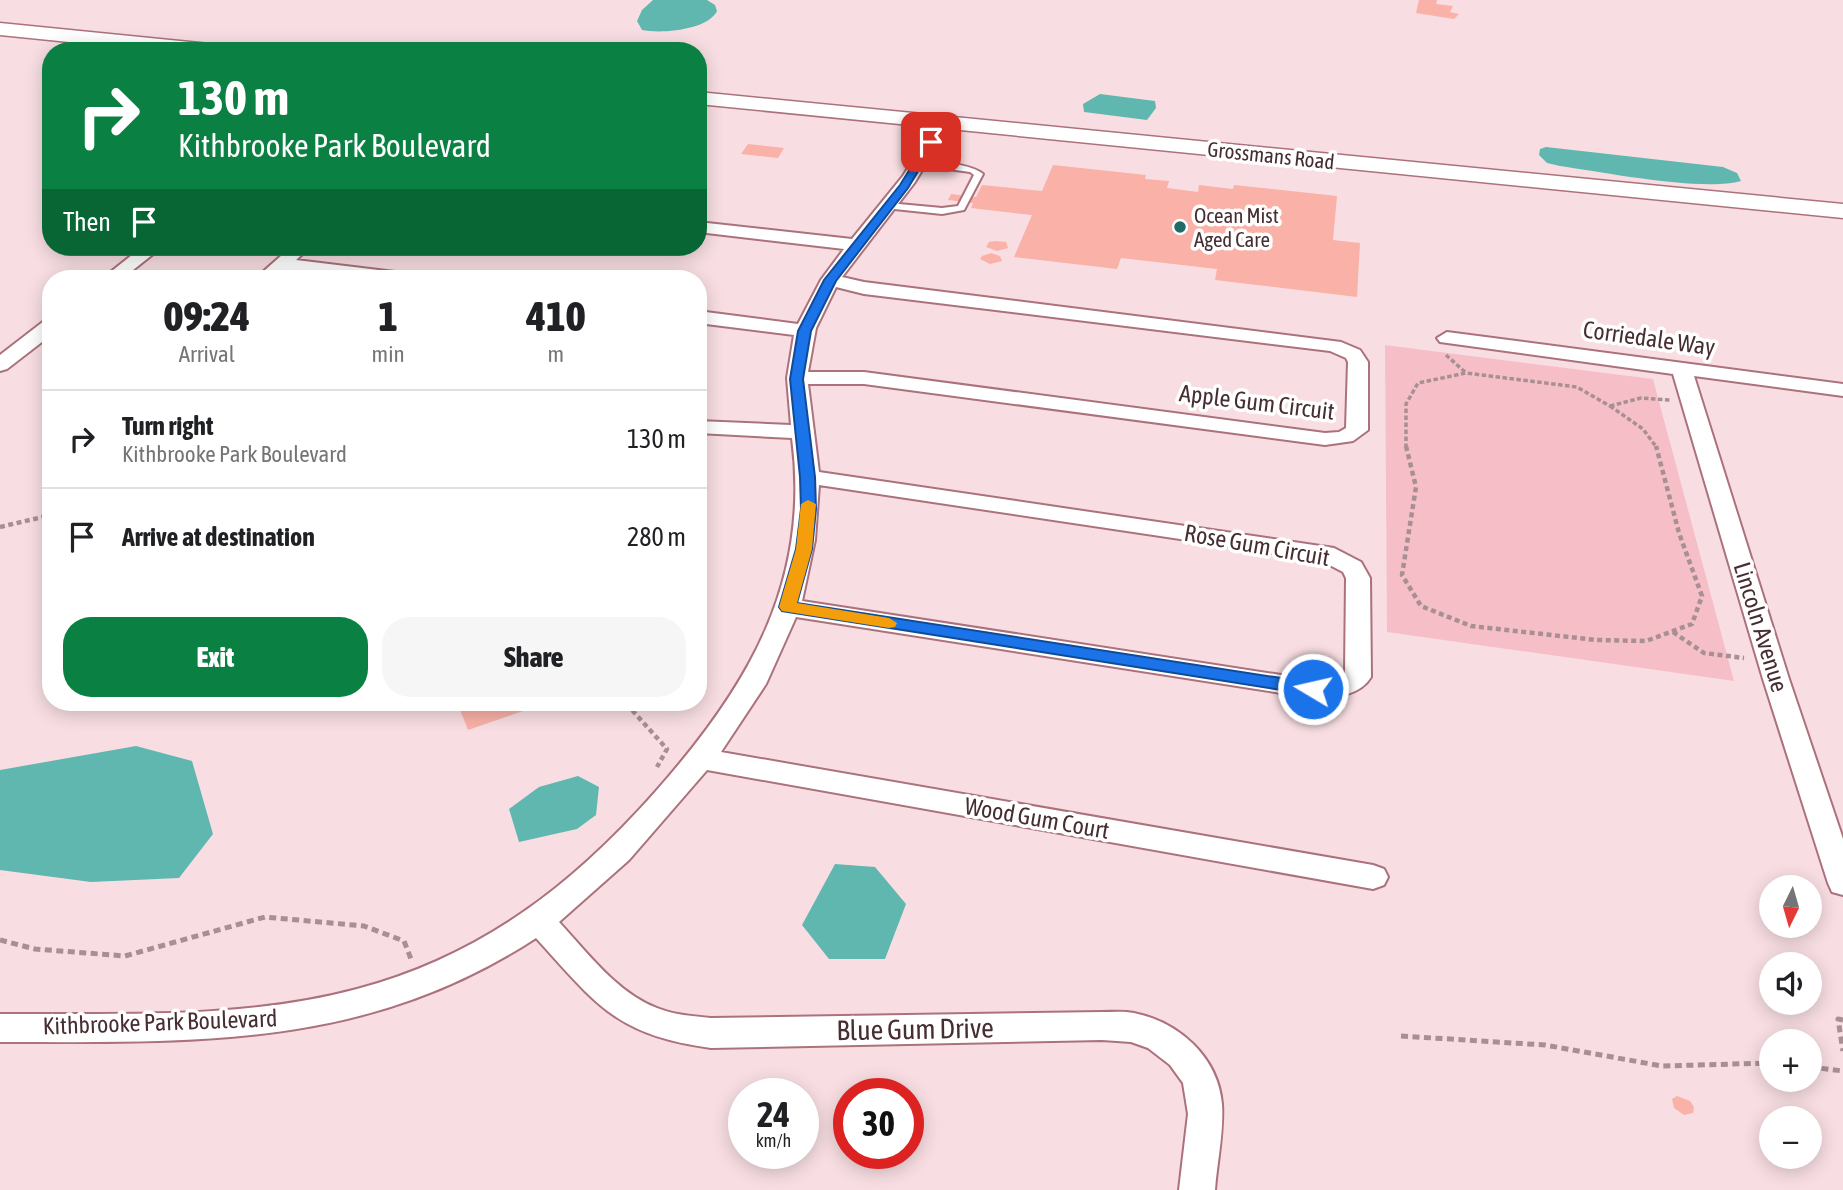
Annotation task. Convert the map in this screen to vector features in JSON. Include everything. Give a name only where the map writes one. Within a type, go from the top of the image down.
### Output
[{"type":"street","points":[[0,29],[130,42]]},
{"type":"street","name":"Grossmans Road","points":[[707,99],[1843,211]]},
{"type":"street","name":"Kithbrooke Park Boulevard","points":[[0,1028],[220,1025],[293,1017],[377,998],[415,971],[496,947],[538,920],[599,869],[702,759],[744,701],[769,655],[788,607],[804,549],[808,477],[797,379],[804,331],[830,280],[919,163],[943,122]]},
{"type":"street","points":[[707,228],[857,245]]},
{"type":"street","points":[[123,270],[141,256]]},
{"type":"street","points":[[275,270],[291,256]]},
{"type":"street","points":[[282,264],[330,270]]},
{"type":"street","name":"Apple Gum Circuit","points":[[797,379],[864,378],[1325,439],[1340,439],[1357,430],[1357,362],[1353,354],[1334,346],[864,288],[830,280]]},
{"type":"street","points":[[707,318],[804,331]]},
{"type":"street","points":[[0,365],[42,333]]},
{"type":"street","name":"Corriedale Way","points":[[1447,338],[1643,362],[1682,371],[1843,390]]},
{"type":"street","name":"Lincoln Avenue","points":[[1682,371],[1771,662],[1843,883]]},
{"type":"street","points":[[707,427],[803,432]]},
{"type":"street","name":"Rose Gum Circuit","points":[[788,607],[1313,689],[1334,690],[1348,685],[1358,677],[1358,578],[1353,567],[1326,553],[808,477]]},
{"type":"street","name":"Wood Gum Court","points":[[702,759],[1373,877]]},
{"type":"street","name":"Blue Gum Drive","points":[[538,920],[618,1003],[644,1018],[680,1028],[711,1033],[1102,1026],[1135,1028],[1163,1038],[1186,1058],[1200,1083],[1205,1102],[1197,1190]]},
{"type":"lane","points":[[888,206],[942,211],[961,208],[979,174],[972,170],[919,163]]},
{"type":"path","points":[[1466,373],[1577,387],[1610,406],[1643,429],[1657,448],[1679,533],[1702,596],[1692,624],[1646,641],[1596,640],[1471,626],[1421,606],[1402,575],[1416,487],[1406,452],[1406,404],[1418,383],[1466,373]]},
{"type":"path","points":[[1610,406],[1642,398],[1692,402]]},
{"type":"path","points":[[0,527],[42,517]]},
{"type":"path","points":[[1672,631],[1704,653],[1771,662]]},
{"type":"path","points":[[633,711],[667,748],[655,770]]},
{"type":"path","points":[[0,940],[35,949],[125,956],[265,917],[364,926],[404,941],[415,971]]},
{"type":"path","points":[[415,971],[423,955]]},
{"type":"path","points":[[1843,1020],[1838,1019],[1843,1051]]},
{"type":"path","points":[[1401,1036],[1545,1045],[1662,1066],[1759,1063]]},
{"type":"path","points":[[1822,1068],[1843,1071]]},
{"type":"shaded area","points":[[1385,345],[1653,379],[1734,681],[1387,632]]},
{"type":"water","points":[[653,0],[707,0],[715,5],[717,11],[704,23],[683,29],[642,30],[637,21],[642,10]]},
{"type":"water","points":[[1100,94],[1155,101],[1156,108],[1147,120],[1084,112],[1083,104]]},
{"type":"water","points":[[1546,147],[1723,167],[1737,173],[1741,181],[1724,184],[1679,183],[1560,166],[1547,163],[1539,155],[1540,149]]},
{"type":"water","points":[[136,746],[192,761],[213,834],[179,878],[91,882],[0,870],[0,770]]},
{"type":"water","points":[[578,776],[599,787],[596,815],[577,829],[519,842],[509,809],[539,787]]},
{"type":"water","points":[[835,864],[875,867],[906,904],[885,959],[829,959],[802,925]]},
{"type":"building","points":[[1419,0],[1437,0],[1436,4],[1453,6],[1450,12],[1459,14],[1454,19],[1416,13]]},
{"type":"building","points":[[748,144],[784,148],[778,158],[741,154]]},
{"type":"building","name":"Ocean Mist Aged Care","points":[[1053,165],[1146,175],[1145,179],[1169,181],[1167,188],[1198,192],[1199,185],[1233,189],[1234,185],[1337,196],[1333,240],[1360,243],[1357,297],[1215,280],[1217,269],[1121,258],[1117,269],[1014,257],[1032,215],[971,208],[973,203],[948,200],[951,194],[976,197],[982,185],[1042,191]]},
{"type":"building","points":[[989,242],[1006,242],[1008,248],[997,251],[986,247]]},
{"type":"building","points":[[991,253],[1000,256],[1002,261],[990,264],[980,259]]},
{"type":"building","points":[[461,711],[523,711],[468,730]]},
{"type":"building","points":[[1677,1096],[1690,1101],[1694,1107],[1693,1113],[1684,1115],[1674,1108],[1672,1099]]},
{"type":"slow traffic","points":[[808,504],[804,549],[788,607],[889,623]]},
{"type":"place","name":"Ocean Mist Aged Care","points":[[1180,227]]},
{"type":"route","points":[[931,142],[904,186],[830,280],[804,331],[797,379],[808,477],[808,509],[804,549],[788,607],[1313,689]]}]
